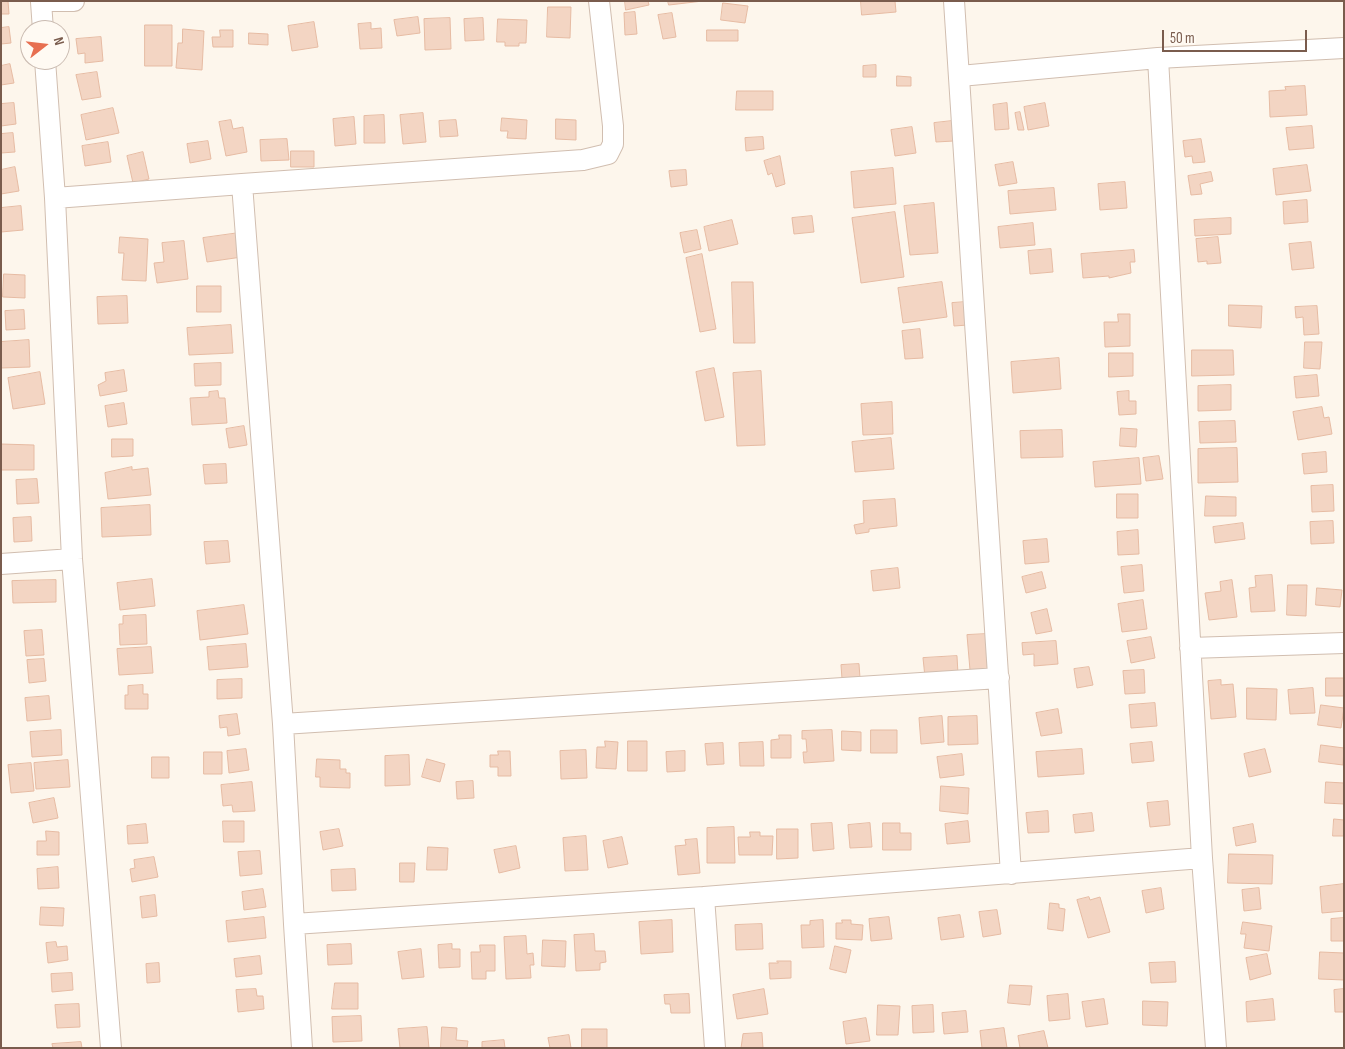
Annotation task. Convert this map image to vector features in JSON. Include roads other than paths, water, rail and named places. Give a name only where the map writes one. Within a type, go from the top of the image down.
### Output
[{"type":"street","points":[[42,20],[41,2],[74,1]]},
{"type":"street","points":[[55,198],[582,160],[604,156],[611,150],[614,135],[599,1]]},
{"type":"street","points":[[954,1],[1011,874]]},
{"type":"street","points":[[960,76],[1158,58],[1344,48]]},
{"type":"street","points":[[1158,58],[1202,858],[1216,1048]]},
{"type":"street","points":[[46,70],[55,198],[72,559],[111,1048]]},
{"type":"street","points":[[242,184],[283,724],[302,1048]]},
{"type":"street","points":[[1,564],[72,559]]},
{"type":"street","points":[[1190,648],[1344,643]]},
{"type":"street","points":[[283,724],[999,678]]},
{"type":"street","points":[[294,924],[704,897],[1202,858]]},
{"type":"street","points":[[704,897],[715,1048]]}]
